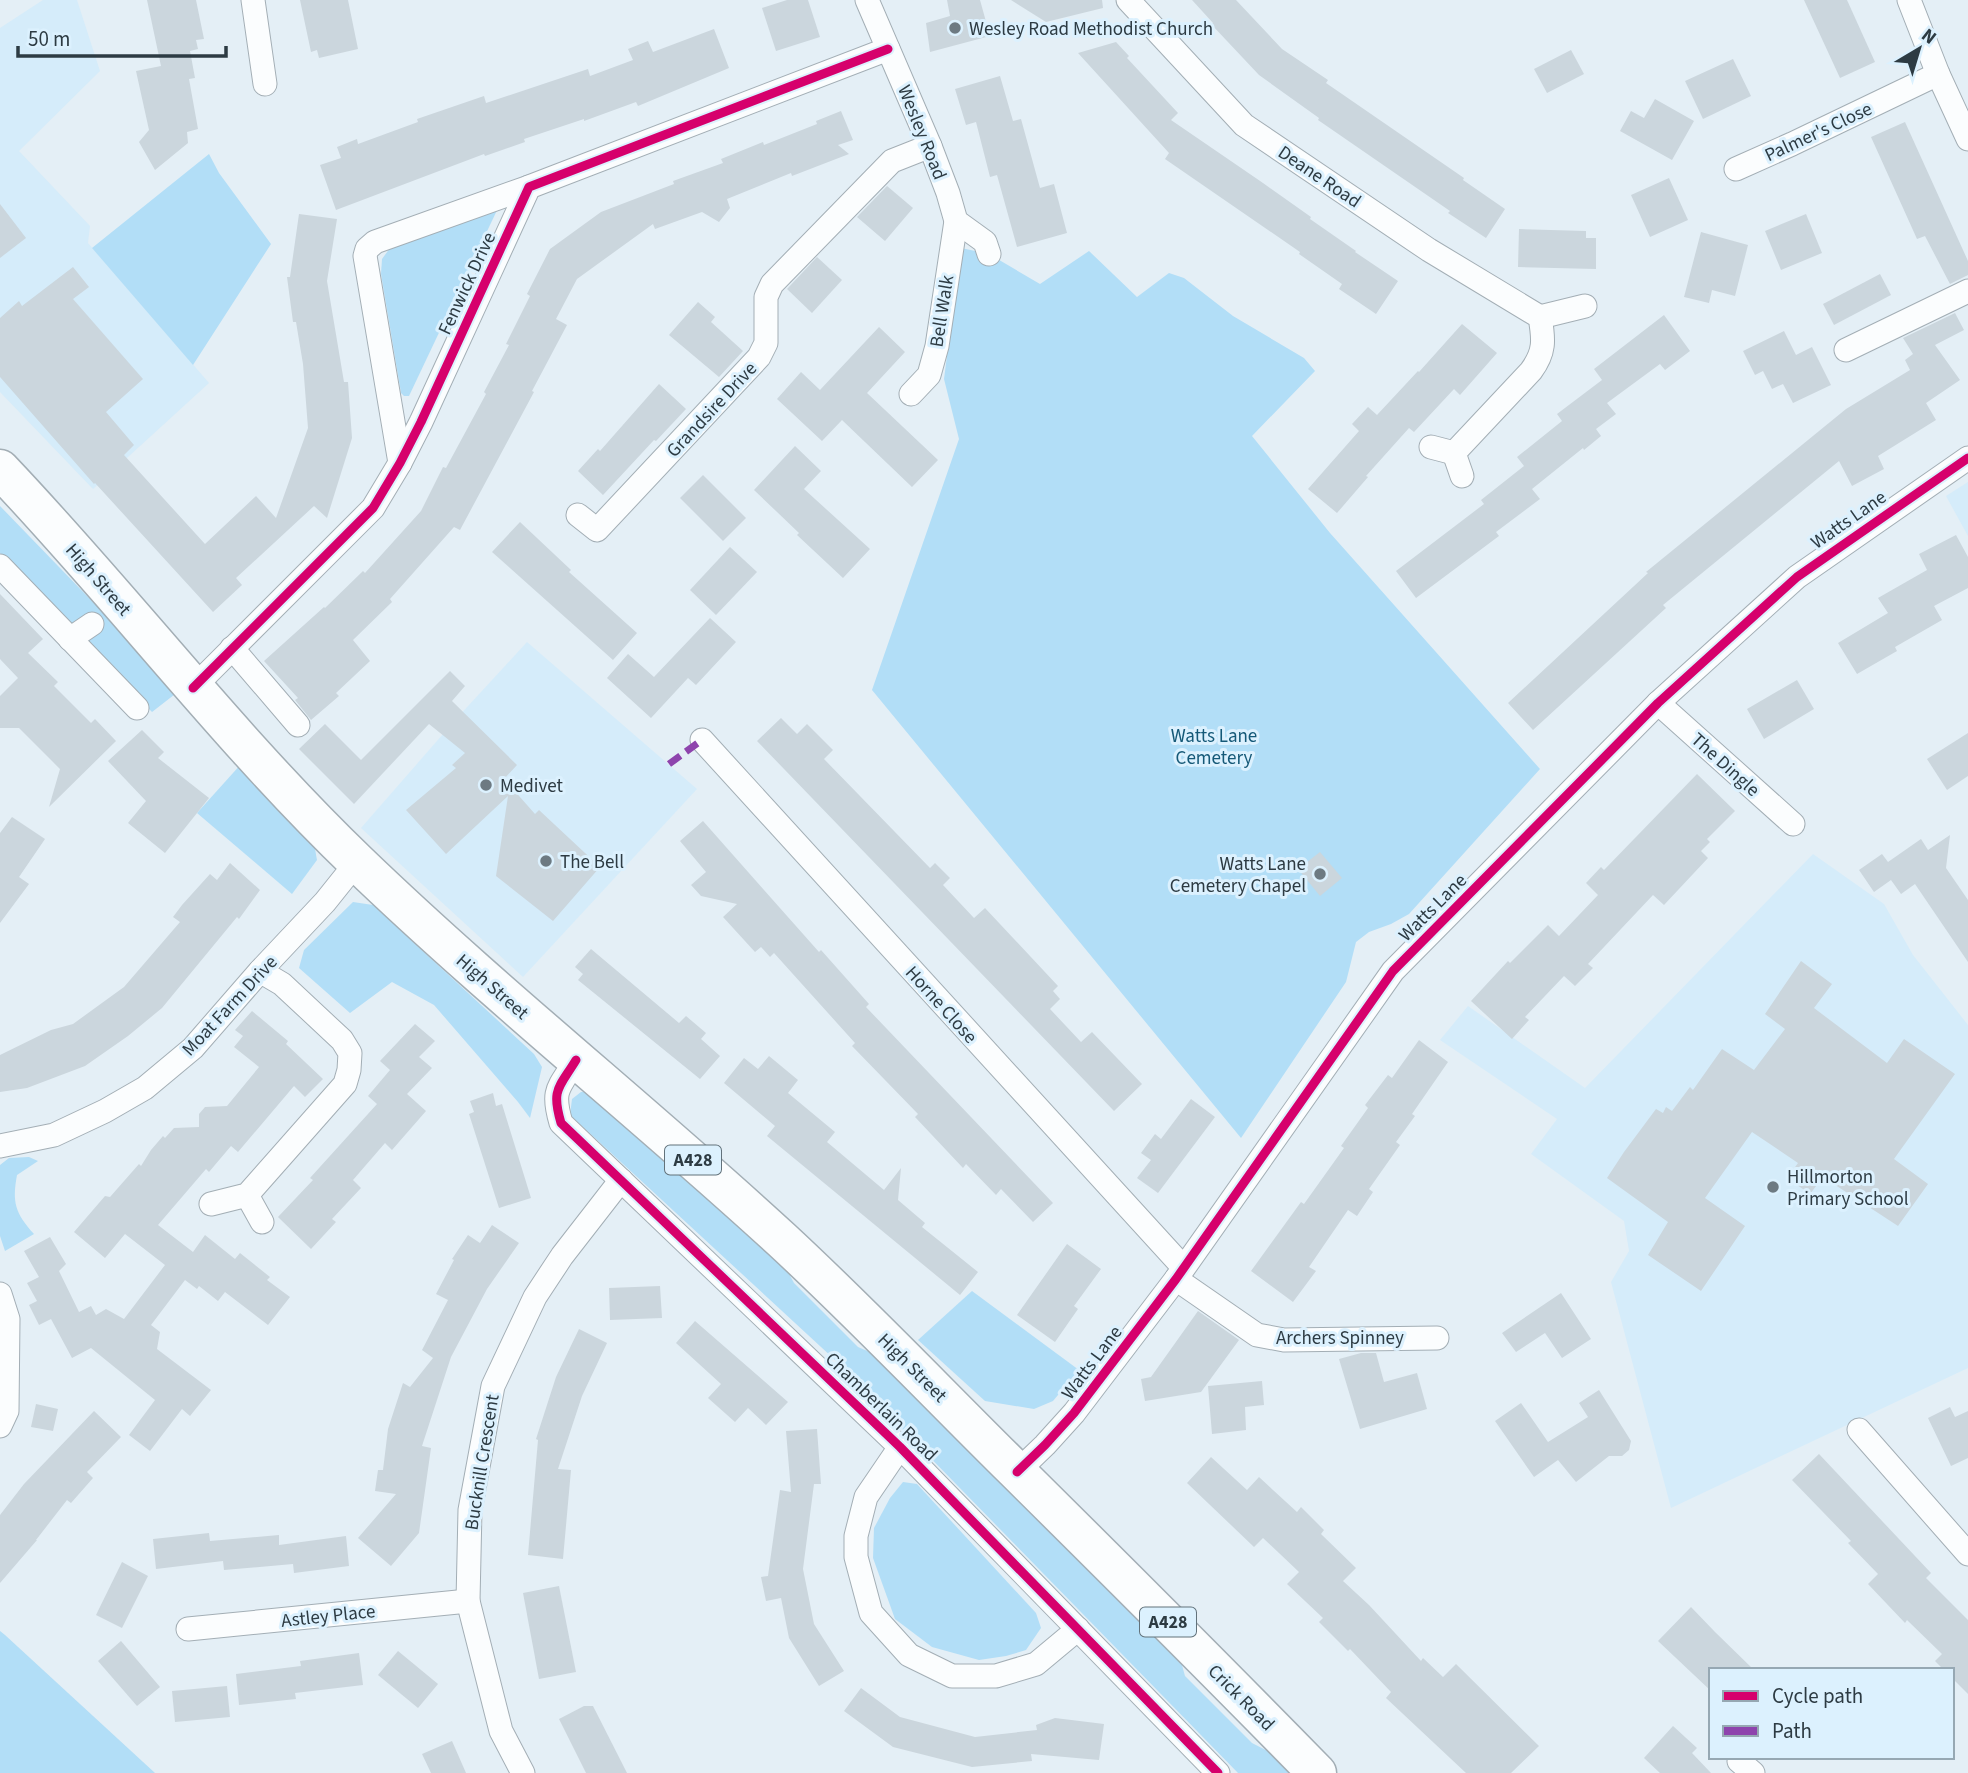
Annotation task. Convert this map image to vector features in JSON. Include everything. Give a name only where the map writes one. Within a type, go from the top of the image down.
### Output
[{"type":"highway","name":"High Street","points":[[1,473],[288,793],[357,862],[439,939],[783,1242],[1017,1472]]},
{"type":"highway","name":"Crick Road","points":[[1017,1472],[1073,1525],[1317,1773]]},
{"type":"street","points":[[253,0],[265,84]]},
{"type":"street","name":"Wesley Road","points":[[867,0],[930,146],[956,221]]},
{"type":"street","name":"Deane Road","points":[[1128,0],[1244,125],[1429,250],[1540,317]]},
{"type":"street","points":[[1909,0],[1938,74],[1968,139]]},
{"type":"street","name":"Fenwick Drive","points":[[400,463],[365,257],[367,249],[375,242],[529,187],[888,49]]},
{"type":"street","name":"Palmer's Close","points":[[1736,169],[1792,145],[1938,74]]},
{"type":"street","name":"Grandsire Drive","points":[[578,515],[597,530],[760,357],[766,343],[766,297],[772,284],[892,161],[930,146]]},
{"type":"street","name":"Fenwick Drive","points":[[193,688],[373,508],[400,463],[529,187]]},
{"type":"street","points":[[956,221],[985,242],[989,254]]},
{"type":"street","name":"Bell Walk","points":[[911,394],[929,375],[937,346],[956,221]]},
{"type":"street","points":[[1846,350],[1968,291]]},
{"type":"street","points":[[1454,453],[1541,358],[1544,339],[1540,317],[1585,306]]},
{"type":"street","points":[[1431,447],[1454,453]]},
{"type":"street","points":[[1454,453],[1462,475]]},
{"type":"street","name":"Watts Lane","points":[[1017,1472],[1074,1413],[1179,1273],[1392,971],[1658,703],[1797,577],[1968,458]]},
{"type":"street","points":[[0,566],[137,708]]},
{"type":"street","points":[[70,639],[92,624]]},
{"type":"street","points":[[232,648],[298,725]]},
{"type":"street","name":"The Dingle","points":[[1658,703],[1793,824]]},
{"type":"street","name":"Horne Close","points":[[702,740],[1179,1273]]},
{"type":"street","name":"Moat Farm Drive","points":[[0,1146],[54,1135],[145,1088],[193,1048],[325,902],[357,862]]},
{"type":"street","points":[[211,1204],[247,1195],[345,1084],[349,1070],[351,1054],[342,1040],[282,984],[260,971]]},
{"type":"street","name":"Chamberlain Road","points":[[576,1060],[556,1093],[561,1123],[900,1447],[1218,1773]]},
{"type":"street","name":"Bucknill Crescent","points":[[523,1773],[501,1731],[468,1601],[470,1510],[493,1386],[535,1297],[562,1256],[621,1180]]},
{"type":"street","points":[[247,1195],[262,1222]]},
{"type":"street","name":"Archers Spinney","points":[[1179,1273],[1257,1335],[1284,1340],[1437,1338]]},
{"type":"street","points":[[0,1294],[8,1319],[7,1412],[0,1426]]},
{"type":"street","points":[[1859,1430],[1968,1554]]},
{"type":"street","points":[[900,1447],[866,1497],[856,1536],[856,1557],[871,1613],[909,1655],[952,1676],[996,1675],[1036,1664],[1078,1629]]},
{"type":"street","name":"Astley Place","points":[[188,1629],[468,1601]]},
{"type":"shaded area","points":[[43,0],[77,0],[100,71],[19,151],[90,226],[88,243],[209,383],[93,489],[0,392],[0,28]]},
{"type":"shaded area","points":[[1968,482],[1968,536],[1946,496]]},
{"type":"shaded area","points":[[527,642],[697,789],[523,977],[361,828]]},
{"type":"shaded area","name":"Hillmorton Primary School","points":[[1813,854],[1884,904],[1913,955],[1968,1025],[1968,1368],[1671,1508],[1611,1282],[1629,1251],[1624,1221],[1531,1154],[1557,1119],[1440,1040],[1468,1006],[1585,1088]]},
{"type":"green space","points":[[209,154],[219,173],[271,244],[193,365],[92,248]]},
{"type":"green space","points":[[499,206],[409,396],[404,396],[401,393],[381,274],[382,259],[390,248]]},
{"type":"green space","name":"Watts Lane Cemetery","points":[[961,248],[989,254],[1040,284],[1089,251],[1137,297],[1169,273],[1184,278],[1233,316],[1304,358],[1315,371],[1252,436],[1330,533],[1540,769],[1409,914],[1369,932],[1356,942],[1346,982],[1241,1138],[872,690],[959,439],[944,379]]},
{"type":"green space","points":[[0,506],[179,691],[152,712],[0,553]]},
{"type":"green space","points":[[242,763],[313,838],[317,860],[292,894],[197,813]]},
{"type":"green space","points":[[353,902],[373,905],[534,1054],[542,1067],[530,1118],[434,1005],[392,982],[350,1013],[299,968],[304,950]]},
{"type":"green space","points":[[590,1091],[780,1257],[794,1283],[858,1347],[884,1358],[1180,1658],[1185,1676],[1252,1743],[1279,1757],[1294,1773],[1238,1773],[834,1359],[570,1115],[572,1099],[581,1092]]},
{"type":"green space","points":[[29,1157],[38,1161],[17,1175],[15,1200],[19,1213],[34,1234],[5,1251],[0,1236],[0,1165],[9,1158]]},
{"type":"green space","points":[[972,1291],[1079,1370],[1053,1401],[1034,1409],[985,1401],[918,1340]]},
{"type":"green space","points":[[903,1482],[917,1484],[1036,1613],[1041,1628],[1026,1650],[979,1660],[932,1647],[895,1619],[873,1558],[874,1528],[890,1498]]},
{"type":"green space","points":[[0,1631],[5,1635],[155,1773],[0,1773]]},
{"type":"building","points":[[147,0],[196,0],[204,39],[196,40],[198,49],[190,51],[195,78],[189,79],[198,129],[187,132],[188,143],[155,170],[139,142],[149,130],[136,71],[161,66]]},
{"type":"building","points":[[300,0],[348,0],[358,49],[319,58],[317,50],[311,52]]},
{"type":"building","points":[[787,0],[808,0],[820,37],[776,51],[762,8]]},
{"type":"building","name":"Wesley Road Methodist Church","points":[[947,0],[980,0],[990,36],[930,52],[926,23],[950,16]]},
{"type":"building","points":[[1011,0],[1102,0],[1103,8],[1046,22]]},
{"type":"building","points":[[1192,0],[1236,0],[1282,49],[1505,209],[1486,238],[1318,120],[1319,118],[1259,75]]},
{"type":"building","points":[[1804,0],[1847,0],[1875,62],[1840,78]]},
{"type":"building","points":[[714,29],[729,68],[638,106],[636,102],[524,139],[525,142],[485,156],[484,154],[336,210],[320,165],[341,158],[337,147],[357,139],[358,144],[418,122],[417,119],[484,96],[486,103],[588,69],[590,76],[633,60],[628,49],[648,41],[653,52]]},
{"type":"building","points":[[1116,42],[1129,56],[1127,58],[1178,113],[1171,120],[1398,281],[1376,314],[1339,289],[1342,284],[1299,254],[1300,252],[1165,159],[1169,153],[1078,53]]},
{"type":"building","points":[[1571,50],[1584,74],[1547,93],[1534,69]]},
{"type":"building","points":[[1733,59],[1751,96],[1703,119],[1685,81]]},
{"type":"building","points":[[1000,76],[1013,121],[1021,119],[1040,188],[1054,184],[1067,233],[1017,247],[997,175],[990,177],[976,122],[966,125],[955,89]]},
{"type":"building","points":[[1655,99],[1694,121],[1672,160],[1620,131],[1631,111],[1644,118]]},
{"type":"building","points":[[841,111],[853,140],[838,145],[849,154],[792,176],[791,173],[727,199],[730,208],[719,222],[702,212],[655,229],[653,224],[577,279],[556,319],[567,325],[460,530],[454,527],[390,599],[392,602],[353,640],[370,661],[336,693],[339,696],[311,720],[295,700],[298,698],[264,661],[363,571],[365,573],[421,511],[443,467],[446,468],[486,394],[484,392],[509,345],[506,344],[530,296],[527,294],[550,249],[601,212],[723,163],[721,159],[817,124],[816,121]]},
{"type":"building","points":[[1905,122],[1968,261],[1968,275],[1950,284],[1925,236],[1917,239],[1871,137]]},
{"type":"building","points":[[1669,178],[1688,220],[1650,237],[1631,195]]},
{"type":"building","points":[[887,186],[913,208],[885,241],[857,217]]},
{"type":"building","points":[[0,204],[26,238],[0,258]]},
{"type":"building","points":[[299,214],[337,219],[327,281],[344,382],[348,382],[352,438],[327,518],[314,506],[236,578],[242,585],[213,612],[94,484],[0,377],[0,318],[19,301],[22,306],[73,267],[89,287],[73,299],[143,379],[106,412],[134,445],[124,455],[205,544],[256,496],[276,518],[308,428],[303,364],[296,322],[293,322],[287,277],[290,277]]},
{"type":"building","points":[[1806,214],[1822,253],[1781,270],[1765,231]]},
{"type":"building","points":[[1519,229],[1586,231],[1586,238],[1596,238],[1596,269],[1518,267]]},
{"type":"building","points":[[1701,232],[1748,245],[1735,296],[1712,290],[1709,303],[1684,297]]},
{"type":"building","points":[[817,257],[842,280],[812,313],[787,289]]},
{"type":"building","points":[[1880,274],[1891,295],[1834,325],[1823,304]]},
{"type":"building","points":[[698,302],[715,317],[711,322],[743,351],[719,377],[669,335]]},
{"type":"building","points":[[1955,313],[1964,330],[1935,345],[1960,380],[1926,403],[1936,420],[1878,456],[1884,469],[1852,486],[1839,461],[1663,605],[1666,608],[1533,730],[1508,703],[1648,573],[1646,572],[1846,409],[1910,370],[1905,360],[1913,354],[1903,338]]},
{"type":"building","points":[[1664,315],[1690,351],[1665,370],[1660,364],[1607,403],[1616,414],[1596,429],[1601,436],[1532,489],[1540,499],[1496,532],[1499,536],[1416,598],[1396,571],[1484,504],[1481,500],[1524,466],[1517,457],[1562,421],[1557,414],[1602,380],[1594,369]]},
{"type":"building","points":[[1462,324],[1497,353],[1460,395],[1454,389],[1414,432],[1409,428],[1337,513],[1308,489],[1359,431],[1352,424],[1368,407],[1377,415]]},
{"type":"building","points":[[879,327],[905,352],[867,393],[938,460],[912,487],[842,420],[822,441],[777,399],[801,372],[820,390]]},
{"type":"building","points":[[1784,331],[1796,355],[1812,347],[1831,385],[1793,403],[1783,384],[1772,389],[1763,371],[1755,375],[1743,351]]},
{"type":"building","points":[[659,384],[686,409],[603,495],[578,471],[598,449],[600,451]]},
{"type":"building","points":[[795,446],[821,471],[804,489],[870,549],[843,578],[754,490]]},
{"type":"building","points":[[703,475],[746,518],[723,541],[680,498]]},
{"type":"building","points":[[520,522],[571,570],[569,572],[637,633],[613,660],[492,552]]},
{"type":"building","points":[[1956,535],[1968,557],[1968,588],[1934,606],[1942,620],[1895,647],[1897,651],[1857,674],[1838,643],[1888,613],[1878,598],[1927,570],[1919,554]]},
{"type":"building","points":[[730,547],[757,572],[716,615],[690,590]]},
{"type":"building","points":[[0,594],[43,639],[28,653],[58,682],[54,686],[91,723],[95,719],[116,741],[49,807],[60,769],[19,728],[0,728],[0,696],[18,678],[0,659]]},
{"type":"building","points":[[710,618],[736,642],[696,685],[688,678],[651,718],[607,678],[628,654],[654,677]]},
{"type":"building","points":[[450,671],[465,686],[452,701],[517,765],[504,779],[535,814],[539,810],[600,867],[553,921],[496,876],[508,796],[446,854],[406,810],[456,768],[452,765],[465,753],[429,724],[354,804],[299,749],[325,724],[361,760]]},
{"type":"building","points":[[1797,680],[1814,709],[1764,739],[1747,709]]},
{"type":"building","points":[[781,718],[797,734],[807,724],[833,750],[824,759],[930,868],[935,863],[950,878],[943,885],[974,918],[985,908],[1058,986],[1053,991],[1060,999],[1050,1009],[1081,1042],[1092,1032],[1142,1084],[1114,1111],[757,741]]},
{"type":"building","points":[[142,730],[164,752],[158,758],[209,798],[165,853],[128,823],[146,801],[108,761]]},
{"type":"building","points":[[1968,733],[1968,776],[1947,790],[1927,759]]},
{"type":"building","points":[[1697,774],[1735,811],[1707,839],[1710,842],[1701,851],[1708,858],[1664,905],[1653,895],[1588,964],[1593,968],[1575,986],[1564,976],[1525,1017],[1529,1020],[1512,1039],[1471,1001],[1508,961],[1510,963],[1548,925],[1559,936],[1598,895],[1586,883],[1601,867],[1604,870]]},
{"type":"building","points":[[12,817],[45,839],[19,877],[29,884],[0,923],[0,833]]},
{"type":"building","points":[[703,821],[869,1004],[866,1007],[1053,1203],[1033,1222],[1001,1189],[996,1195],[966,1164],[963,1168],[915,1117],[918,1114],[852,1046],[855,1043],[774,953],[770,957],[761,947],[755,952],[723,917],[737,904],[701,896],[691,885],[706,872],[680,841]]},
{"type":"building","points":[[1950,835],[1946,868],[1968,900],[1968,962],[1915,884],[1901,894],[1891,880],[1874,892],[1859,870],[1882,854],[1888,862],[1921,839],[1928,850]]},
{"type":"building","name":"Watts Lane Cemetery Chapel","points":[[1320,852],[1342,878],[1320,896],[1298,869]]},
{"type":"building","points":[[230,863],[260,890],[239,919],[237,917],[162,1008],[85,1066],[27,1088],[0,1092],[0,1055],[51,1030],[73,1024],[124,987],[180,922],[173,917],[182,905],[210,874],[217,880]]},
{"type":"building","points":[[591,949],[679,1023],[686,1016],[706,1033],[701,1039],[720,1056],[700,1079],[578,980],[583,974],[575,967]]},
{"type":"building","points":[[1801,961],[1832,984],[1814,1008],[1887,1063],[1904,1039],[1955,1074],[1894,1159],[1928,1184],[1898,1226],[1823,1177],[1810,1194],[1787,1178],[1798,1163],[1752,1132],[1705,1198],[1745,1226],[1701,1291],[1648,1255],[1668,1222],[1607,1178],[1656,1109],[1663,1113],[1666,1107],[1672,1111],[1690,1087],[1693,1090],[1722,1049],[1754,1070],[1785,1029],[1765,1014]]},
{"type":"building","points":[[252,1011],[288,1041],[286,1044],[323,1079],[305,1097],[294,1086],[238,1152],[231,1146],[209,1172],[206,1169],[158,1225],[193,1252],[205,1235],[235,1259],[240,1253],[270,1277],[267,1280],[290,1297],[268,1325],[225,1292],[218,1301],[199,1286],[197,1289],[185,1280],[151,1325],[160,1332],[157,1349],[211,1390],[190,1416],[182,1409],[150,1451],[129,1435],[155,1400],[91,1348],[72,1358],[51,1319],[39,1325],[29,1305],[37,1301],[27,1283],[39,1277],[24,1251],[50,1237],[66,1264],[59,1271],[79,1312],[91,1306],[96,1315],[106,1309],[124,1319],[165,1265],[125,1234],[105,1258],[74,1232],[105,1196],[110,1197],[139,1164],[141,1166],[163,1136],[165,1138],[174,1128],[199,1127],[199,1114],[205,1107],[227,1106],[259,1067],[234,1047],[243,1036],[235,1030]]},
{"type":"building","points":[[415,1024],[435,1041],[419,1057],[432,1068],[407,1094],[426,1111],[392,1150],[385,1143],[353,1180],[361,1188],[332,1219],[336,1222],[311,1249],[278,1217],[377,1104],[368,1096],[390,1070],[380,1061]]},
{"type":"building","points":[[1419,1040],[1448,1062],[1412,1114],[1415,1116],[1396,1142],[1400,1145],[1369,1189],[1373,1192],[1357,1216],[1348,1210],[1309,1267],[1316,1271],[1293,1302],[1251,1271],[1344,1148],[1341,1146],[1368,1108],[1365,1105],[1388,1075],[1392,1078]]},
{"type":"building","points":[[769,1056],[798,1080],[788,1093],[835,1132],[827,1142],[884,1190],[901,1168],[898,1200],[925,1223],[922,1227],[978,1272],[960,1295],[767,1136],[775,1126],[724,1083],[744,1058],[758,1069]]},
{"type":"building","points":[[493,1093],[496,1106],[502,1104],[531,1198],[499,1208],[469,1114],[474,1112],[470,1101]]},
{"type":"building","points":[[1191,1099],[1215,1117],[1158,1193],[1137,1178],[1151,1160],[1141,1153],[1155,1134],[1161,1139]]},
{"type":"building","points":[[492,1225],[519,1243],[487,1289],[451,1357],[422,1446],[431,1448],[419,1533],[391,1566],[358,1538],[396,1494],[375,1491],[378,1470],[383,1470],[388,1429],[403,1383],[410,1387],[433,1358],[422,1350],[448,1300],[436,1294],[454,1260],[452,1259],[468,1235],[480,1243]]},
{"type":"building","points":[[1067,1244],[1101,1269],[1074,1306],[1078,1309],[1055,1342],[1017,1315]]},
{"type":"building","points":[[660,1286],[662,1318],[610,1320],[609,1288]]},
{"type":"building","points":[[1561,1293],[1591,1339],[1562,1358],[1545,1333],[1516,1352],[1502,1333]]},
{"type":"building","points":[[1198,1311],[1239,1340],[1201,1392],[1145,1401],[1141,1379],[1151,1377]]},
{"type":"building","points":[[695,1321],[788,1402],[766,1425],[748,1408],[735,1422],[708,1398],[721,1384],[676,1343]]},
{"type":"building","points":[[579,1329],[607,1343],[582,1396],[558,1469],[571,1470],[563,1559],[528,1555],[536,1439],[556,1377]]},
{"type":"building","points":[[1361,1353],[1376,1353],[1384,1382],[1417,1373],[1427,1409],[1360,1429],[1339,1359]]},
{"type":"building","points":[[1262,1381],[1264,1405],[1245,1407],[1246,1430],[1212,1434],[1208,1386]]},
{"type":"building","points":[[1599,1390],[1631,1441],[1629,1450],[1622,1456],[1609,1456],[1576,1482],[1558,1460],[1534,1477],[1495,1421],[1521,1403],[1548,1442],[1588,1417],[1579,1403]]},
{"type":"building","points":[[36,1404],[58,1409],[53,1431],[31,1427]]},
{"type":"building","points":[[1950,1407],[1955,1417],[1968,1411],[1968,1458],[1951,1466],[1928,1418]]},
{"type":"building","points":[[94,1411],[121,1437],[87,1472],[93,1478],[71,1503],[67,1500],[0,1583],[0,1515],[24,1484]]},
{"type":"building","points":[[817,1429],[821,1484],[814,1484],[803,1569],[814,1624],[844,1671],[819,1686],[789,1638],[781,1598],[766,1601],[761,1577],[768,1576],[780,1490],[791,1492],[786,1431]]},
{"type":"building","points":[[1819,1454],[1931,1573],[1926,1578],[1968,1620],[1968,1694],[1954,1680],[1954,1668],[1942,1668],[1935,1661],[1942,1654],[1907,1620],[1905,1623],[1868,1584],[1878,1574],[1848,1543],[1851,1541],[1792,1480]]},
{"type":"building","points":[[1211,1457],[1247,1490],[1259,1477],[1297,1512],[1301,1507],[1324,1530],[1321,1534],[1356,1568],[1343,1581],[1421,1661],[1423,1658],[1443,1677],[1456,1664],[1539,1746],[1511,1773],[1466,1773],[1386,1698],[1391,1692],[1350,1649],[1348,1651],[1319,1622],[1323,1618],[1287,1584],[1299,1572],[1263,1538],[1254,1547],[1187,1483]]},
{"type":"building","points":[[209,1533],[210,1541],[279,1535],[279,1545],[346,1536],[349,1566],[294,1573],[293,1564],[224,1570],[223,1561],[156,1569],[153,1539]]},
{"type":"building","points":[[122,1562],[148,1576],[122,1628],[96,1615]]},
{"type":"building","points":[[559,1586],[576,1672],[539,1679],[523,1593]]},
{"type":"building","points":[[1691,1607],[1752,1668],[1709,1668],[1709,1689],[1658,1641]]},
{"type":"building","points":[[121,1641],[160,1687],[137,1706],[98,1661]]},
{"type":"building","points":[[398,1651],[438,1684],[418,1708],[378,1675]]},
{"type":"building","points":[[359,1653],[363,1685],[295,1693],[296,1699],[239,1705],[236,1674],[301,1666],[300,1661]]},
{"type":"building","points":[[227,1686],[230,1717],[175,1722],[172,1691]]},
{"type":"building","points":[[861,1688],[900,1717],[975,1737],[1037,1730],[1036,1725],[1055,1718],[1104,1724],[1099,1760],[1031,1754],[1032,1761],[972,1767],[893,1747],[844,1711]]},
{"type":"building","points":[[584,1706],[593,1706],[627,1773],[586,1773],[559,1719]]},
{"type":"building","points":[[1673,1726],[1697,1748],[1692,1753],[1711,1773],[1660,1773],[1644,1758]]},
{"type":"building","points":[[452,1741],[466,1773],[431,1773],[422,1754]]},
{"type":"marked path","points":[[669,764],[702,740]]},
{"type":"cycle path","points":[[193,688],[373,508],[421,422],[529,187],[888,49]]},
{"type":"cycle path","points":[[1017,1472],[1074,1413],[1176,1279],[1393,971],[1658,703],[1797,577],[1968,458]]},
{"type":"cycle path","points":[[576,1060],[558,1089],[557,1103],[561,1123],[900,1447],[1218,1773]]},
{"type":"place","name":"Wesley Road Methodist Church","points":[[955,28]]},
{"type":"place","name":"Medivet","points":[[486,785]]},
{"type":"place","name":"The Bell","points":[[546,861]]},
{"type":"place","name":"Watts Lane Cemetery Chapel","points":[[1320,874]]},
{"type":"place","name":"Hillmorton Primary School","points":[[1773,1187]]}]
